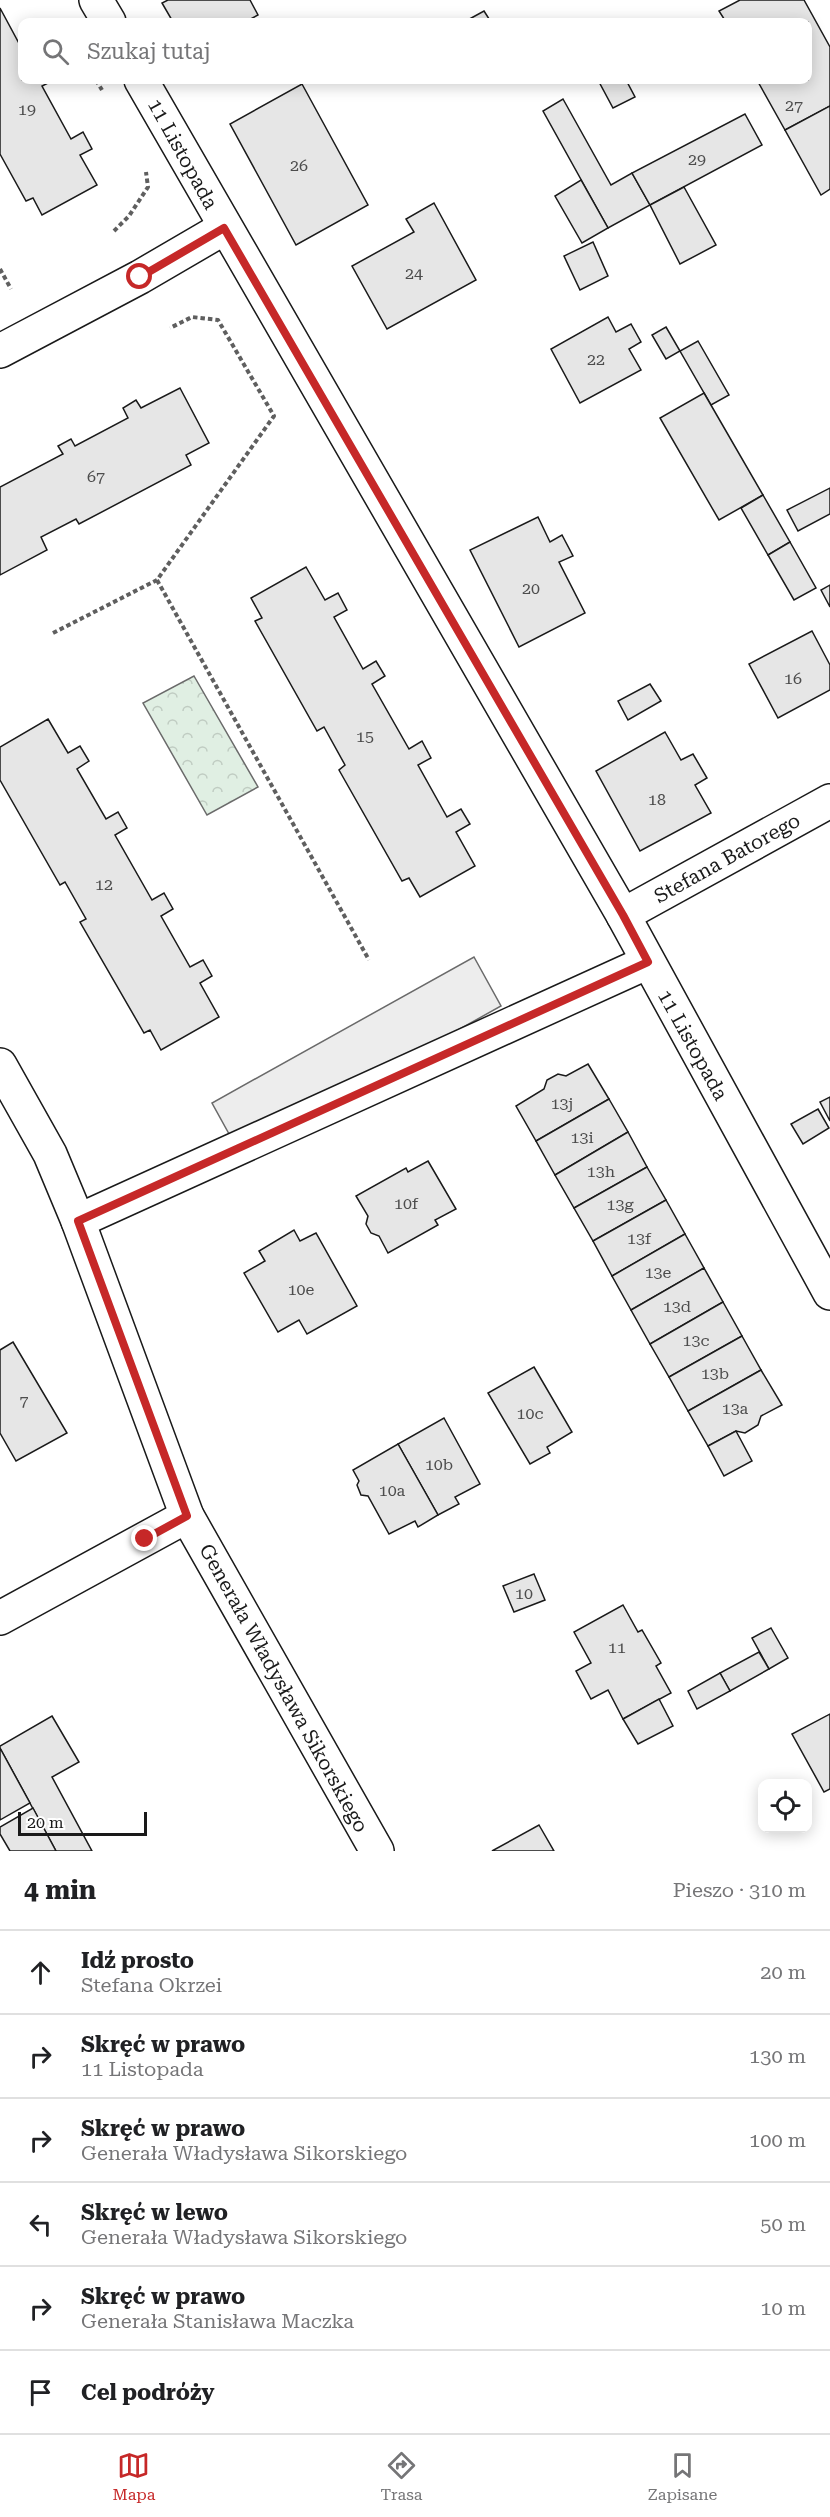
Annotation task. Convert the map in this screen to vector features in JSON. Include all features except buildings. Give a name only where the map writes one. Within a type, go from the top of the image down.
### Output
[{"type":"street","points":[[96,0],[107,18]]},
{"type":"street","name":"11 Listopada","points":[[143,84],[224,228],[623,915],[830,1293]]},
{"type":"street","points":[[0,351],[140,277],[224,228]]},
{"type":"street","name":"Stefana Batorego","points":[[623,915],[830,801]]},
{"type":"street","points":[[78,1221],[648,962]]},
{"type":"street","name":"Generała Władysława Sikorskiego","points":[[0,1065],[50,1154],[78,1221],[187,1516],[376,1851]]},
{"type":"street","points":[[0,1618],[187,1516]]},
{"type":"path","points":[[99,84],[108,99]]},
{"type":"path","points":[[114,231],[129,216],[148,187],[146,168]]},
{"type":"path","points":[[0,269],[11,289]]},
{"type":"path","points":[[53,633],[157,580],[274,416],[218,320],[192,317],[170,328]]},
{"type":"path","points":[[157,580],[369,960]]},
{"type":"green space","points":[[194,676],[258,787],[207,815],[143,703]]},
{"type":"shaded area","points":[[474,957],[501,1006],[239,1152],[212,1103]]},
{"type":"route","points":[[140,277],[224,228],[623,915],[648,962],[78,1221],[187,1516],[145,1539]]}]
